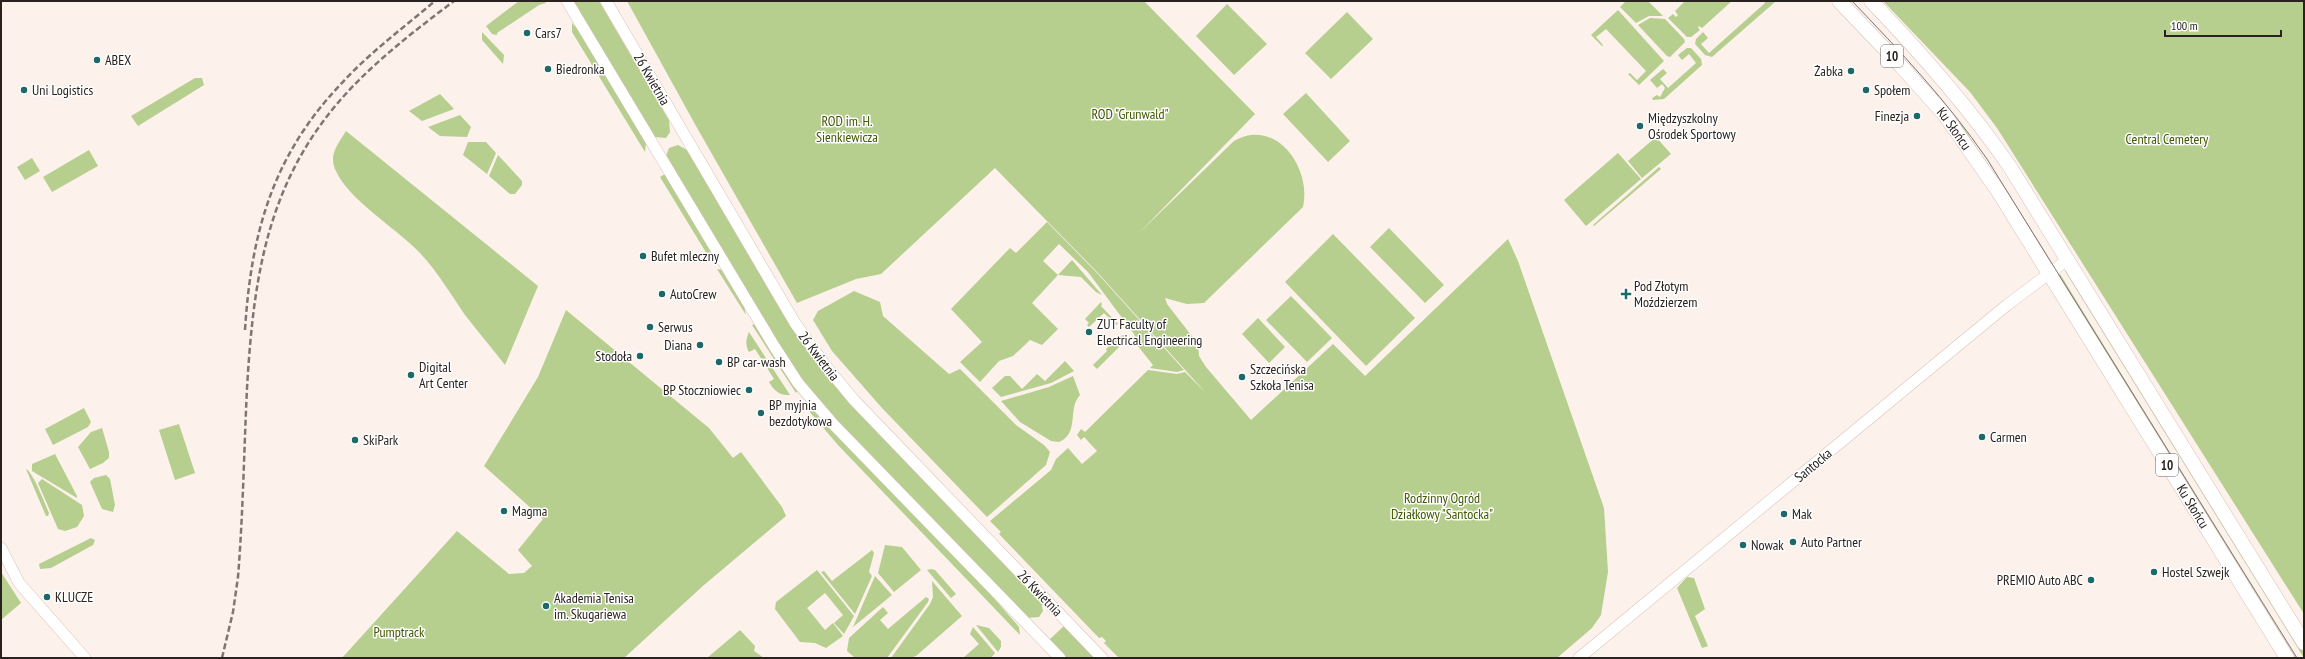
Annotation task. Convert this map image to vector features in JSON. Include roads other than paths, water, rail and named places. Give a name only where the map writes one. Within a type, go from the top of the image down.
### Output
[{"type":"main road","name":"Ku Słońcu","points":[[1839,1],[1944,114],[1998,191],[2287,658]]},
{"type":"main road","name":"Ku Słońcu","points":[[1871,1],[1921,53],[1970,111],[2010,167],[2304,643]]},
{"type":"street","points":[[567,1],[770,341],[798,383],[838,429],[1060,658]]},
{"type":"street","name":"26 Kwietnia","points":[[606,1],[795,323],[825,365],[854,400],[1102,658]]},
{"type":"street","points":[[2048,272],[2067,260]]},
{"type":"street","name":"Santocka","points":[[1579,658],[2048,272]]},
{"type":"street","points":[[1,548],[19,583],[85,658]]},
{"type":"tram line","points":[[1852,1],[1939,97],[1987,159],[2297,658]]},
{"type":"railway","points":[[245,330],[253,261],[260,229],[269,198],[297,140],[317,112],[340,85],[362,63],[435,1]]},
{"type":"railway","points":[[222,658],[233,612],[238,577],[247,388],[253,315],[258,279],[276,211],[289,178],[306,146],[341,99],[387,54],[454,1]]},
{"type":"place","name":"Cars7","points":[[527,33]]},
{"type":"place","name":"ABEX","points":[[97,60]]},
{"type":"place","name":"Biedronka","points":[[548,69]]},
{"type":"place","name":"Żabka","points":[[1851,71]]},
{"type":"place","name":"Uni Logistics","points":[[24,90]]},
{"type":"place","name":"Społem","points":[[1866,90]]},
{"type":"place","name":"Finezja","points":[[1917,116]]},
{"type":"place","name":"Międzyszkolny Ośrodek Sportowy","points":[[1640,126]]},
{"type":"place","name":"Bufet mleczny","points":[[643,256]]},
{"type":"place","name":"AutoCrew","points":[[662,294]]},
{"type":"place","name":"Pod Złotym Moździerzem","points":[[1626,294]]},
{"type":"place","name":"Serwus","points":[[650,327]]},
{"type":"place","name":"ZUT Faculty of Electrical Engineering","points":[[1089,332]]},
{"type":"place","name":"Diana","points":[[700,345]]},
{"type":"place","name":"Stodoła","points":[[640,356]]},
{"type":"place","name":"BP car-wash","points":[[719,362]]},
{"type":"place","name":"Digital Art Center","points":[[411,375]]},
{"type":"place","name":"Szczecińska Szkoła Tenisa","points":[[1242,377]]},
{"type":"place","name":"BP Stoczniowiec","points":[[749,390]]},
{"type":"place","name":"BP myjnia bezdotykowa","points":[[761,413]]},
{"type":"place","name":"Carmen","points":[[1982,437]]},
{"type":"place","name":"SkiPark","points":[[355,440]]},
{"type":"place","name":"Magma","points":[[504,511]]},
{"type":"place","name":"Mak","points":[[1784,514]]},
{"type":"place","name":"Auto Partner","points":[[1793,542]]},
{"type":"place","name":"Nowak","points":[[1743,545]]},
{"type":"place","name":"Hostel Szwejk","points":[[2154,572]]},
{"type":"place","name":"PREMIO Auto ABC","points":[[2091,580]]},
{"type":"place","name":"KLUCZE","points":[[47,597]]},
{"type":"place","name":"Akademia Tenisa im. Skugariewa","points":[[546,606]]},
{"type":"park label","name":"ROD \"Grunwald\"","points":[[1130,114]]},
{"type":"park label","name":"ROD im. H. Sienkiewicza","points":[[847,130]]},
{"type":"park label","name":"Central Cemetery","points":[[2167,139]]},
{"type":"park label","name":"Rodzinny Ogród Działkowy \"Santocka\"","points":[[1442,506]]},
{"type":"park label","name":"Pumptrack","points":[[399,632]]}]
